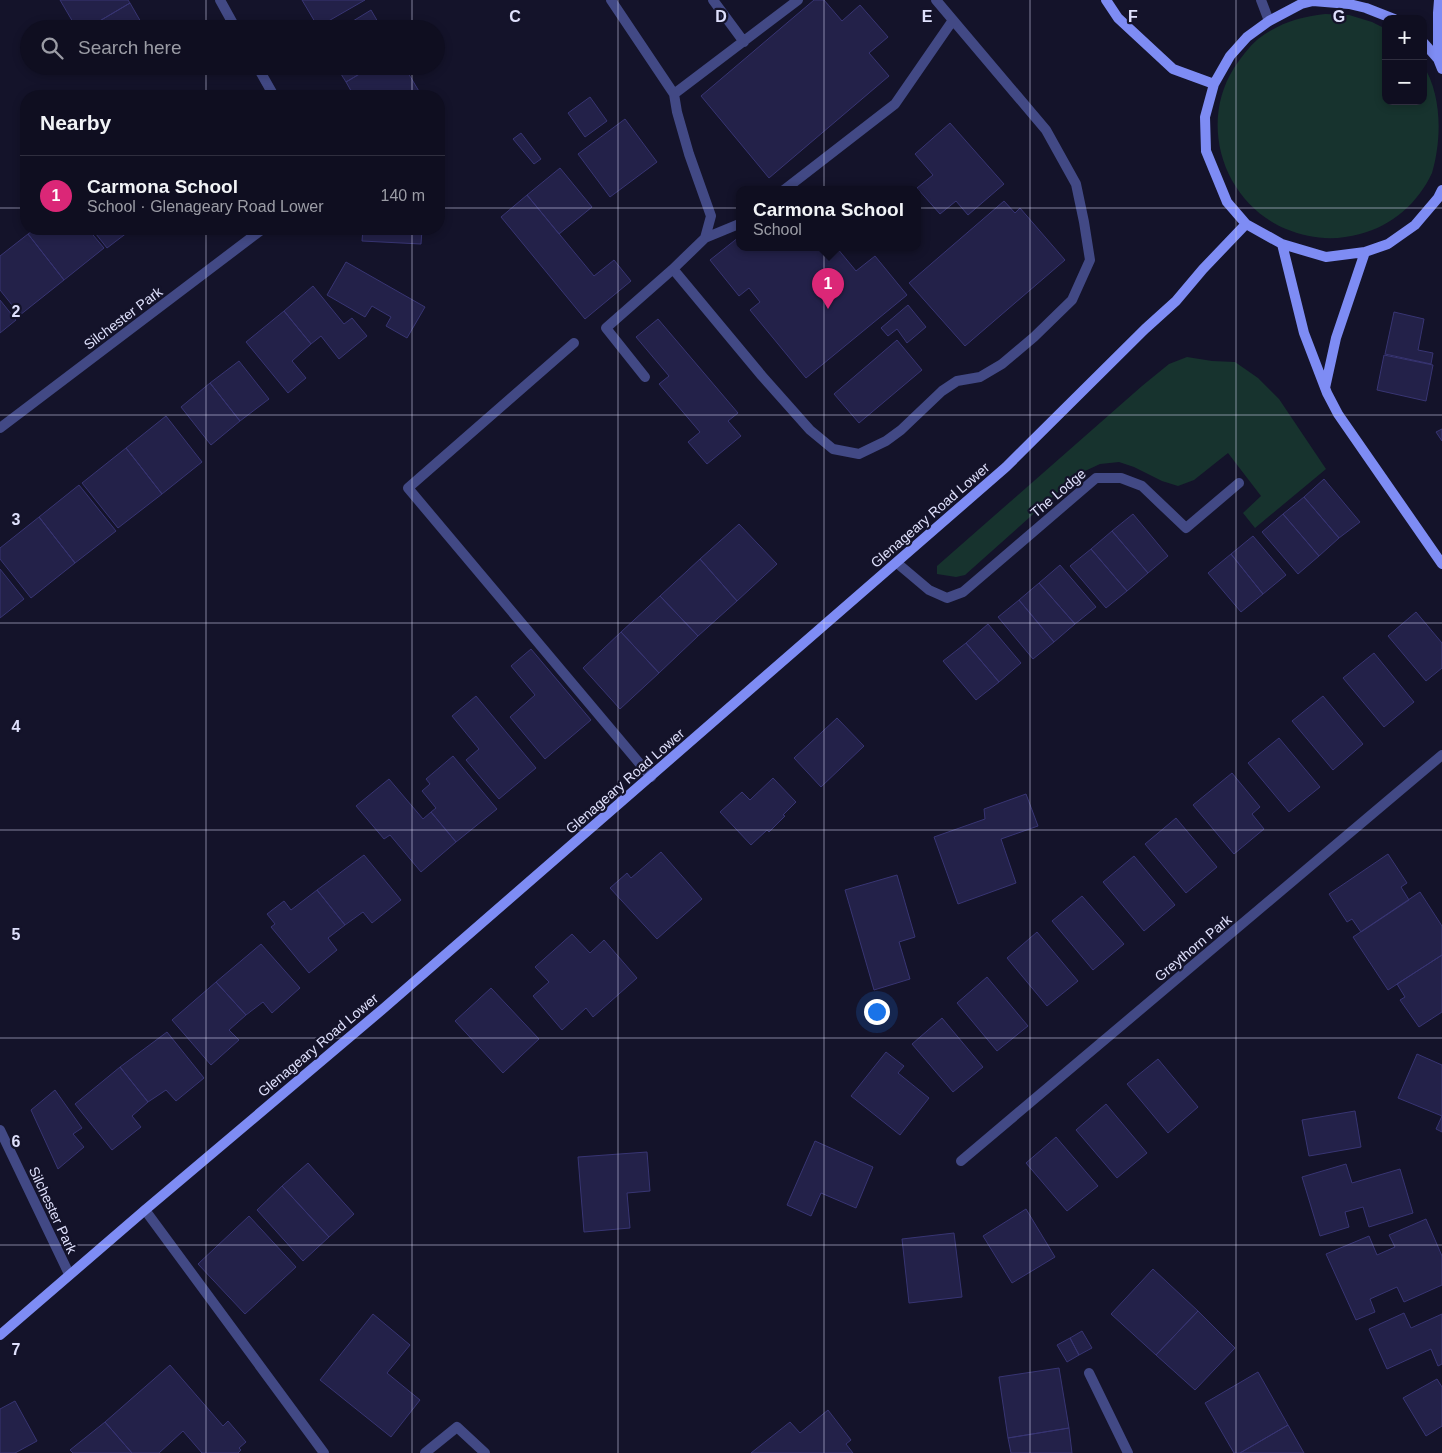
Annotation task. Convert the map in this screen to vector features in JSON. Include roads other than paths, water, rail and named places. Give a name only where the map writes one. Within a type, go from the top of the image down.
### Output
[{"type":"main road","points":[[1106,0],[1118,18],[1173,69],[1214,84]]},
{"type":"main road","points":[[1384,15],[1348,4],[1314,0],[1301,4],[1269,21],[1247,37],[1230,56],[1214,84],[1205,117],[1206,151],[1227,202],[1246,224],[1282,244],[1326,257],[1365,252],[1388,244],[1415,225],[1438,198],[1442,190]]},
{"type":"main road","points":[[1438,59],[1439,0]]},
{"type":"main road","points":[[1427,47],[1438,59],[1442,69]]},
{"type":"main road","name":"Glenageary Road Lower","points":[[0,1335],[69,1274],[384,1008],[1006,467],[1176,300],[1246,224]]},
{"type":"main road","points":[[1282,244],[1304,333],[1325,388],[1338,414],[1442,564]]},
{"type":"main road","points":[[1325,388],[1336,338],[1365,252]]},
{"type":"street","points":[[220,0],[231,20]]},
{"type":"street","points":[[611,0],[674,94],[689,154],[711,216],[706,238]]},
{"type":"street","points":[[713,0],[744,42]]},
{"type":"street","points":[[674,94],[798,0]]},
{"type":"street","points":[[672,269],[810,430],[833,449],[859,454],[886,441],[942,391],[957,381],[980,377],[1002,364],[1034,337],[1072,300],[1090,260],[1076,184],[1046,130],[936,0]]},
{"type":"street","points":[[1261,0],[1269,21]]},
{"type":"street","points":[[789,186],[895,104],[953,20]]},
{"type":"street","points":[[262,75],[271,90]]},
{"type":"street","points":[[645,377],[606,328],[706,238],[736,225]]},
{"type":"street","name":"Silchester Park","points":[[0,428],[255,235]]},
{"type":"street","points":[[574,343],[408,488],[651,777]]},
{"type":"street","name":"The Lodge","points":[[897,563],[929,590],[947,598],[963,592],[1096,478],[1122,478],[1142,486],[1186,528],[1239,483]]},
{"type":"street","name":"Greythorn Park","points":[[961,1161],[1442,755]]},
{"type":"street","name":"Silchester Park","points":[[0,1130],[69,1274]]},
{"type":"street","points":[[145,1210],[324,1453]]},
{"type":"street","points":[[1089,1373],[1128,1453]]},
{"type":"street","points":[[425,1453],[457,1427],[485,1453]]},
{"type":"place","name":"Carmona School","points":[[828,309]]}]
